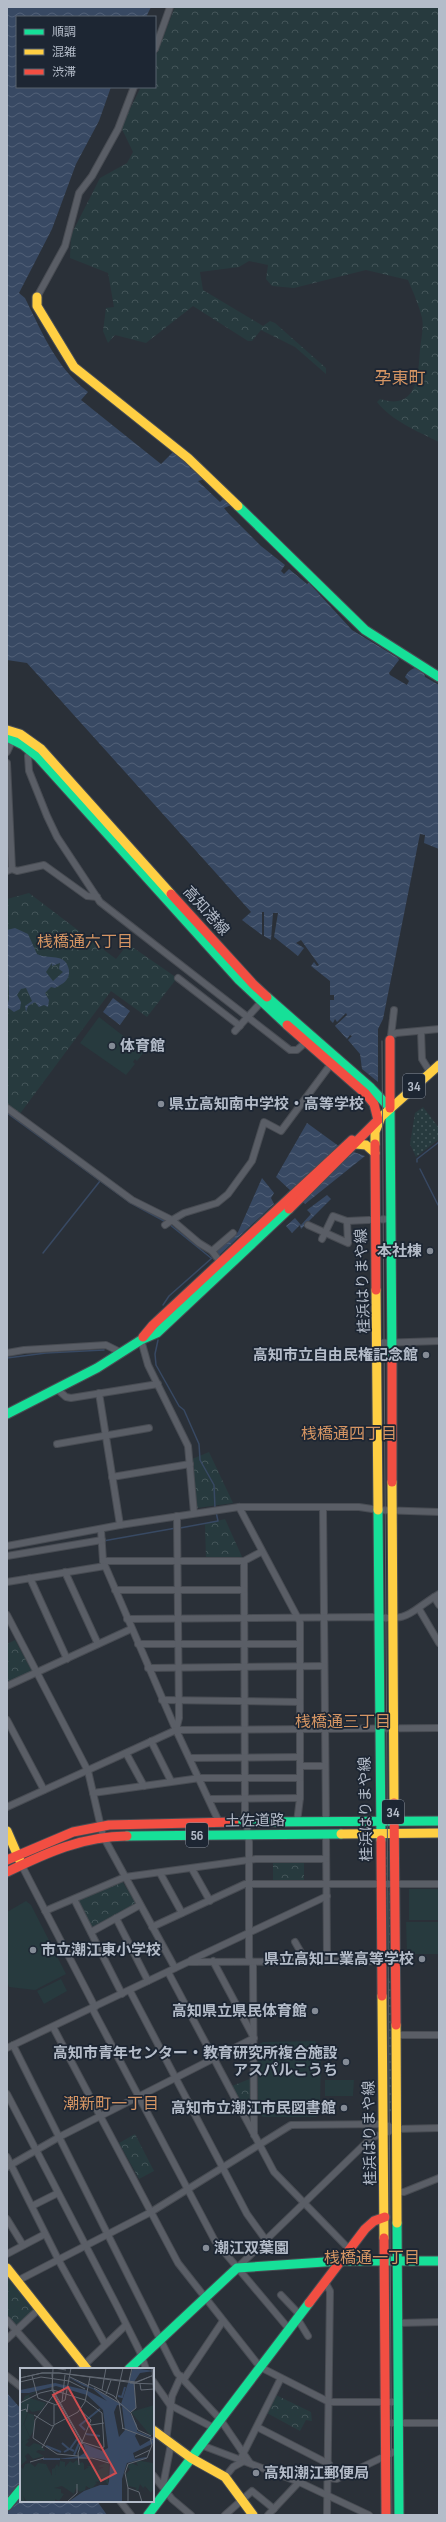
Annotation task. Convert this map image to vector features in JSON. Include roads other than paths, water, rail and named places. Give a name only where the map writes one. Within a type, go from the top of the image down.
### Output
[{"type":"main road","points":[[37,297],[37,306],[74,367],[188,458],[365,630],[439,677]]},
{"type":"main road","name":"高知港線","points":[[7,730],[12,737],[32,747],[263,999],[306,1042],[371,1099],[378,1120]]},
{"type":"main road","name":"高知港線","points":[[263,999],[371,1088],[390,1108]]},
{"type":"main road","name":"桂浜はりまや線","points":[[391,1038],[390,1342],[399,2515]]},
{"type":"main road","name":"34","points":[[378,1120],[439,1065]]},
{"type":"main road","points":[[346,1151],[356,1144],[378,1120]]},
{"type":"main road","points":[[7,1414],[97,1368],[141,1340],[157,1333],[188,1306],[295,1198],[378,1120]]},
{"type":"main road","name":"桂浜はりまや線","points":[[378,1120],[375,1153],[375,1220],[378,1343],[380,1822],[385,2217],[386,2515]]},
{"type":"main road","points":[[356,1144],[366,1145],[375,1153]]},
{"type":"main road","points":[[141,1340],[153,1325],[220,1260],[295,1198]]},
{"type":"main road","name":"土佐道路","points":[[13,1857],[50,1840],[100,1827],[219,1822],[326,1823],[439,1821]]},
{"type":"main road","points":[[7,1830],[13,1857]]},
{"type":"main road","name":"土佐道路","points":[[7,1872],[53,1850],[104,1836],[439,1833]]},
{"type":"main road","points":[[7,1845],[13,1857],[21,1864]]},
{"type":"main road","points":[[148,2515],[164,2488],[191,2458],[325,2282],[339,2261],[368,2226],[377,2218],[385,2217]]},
{"type":"main road","points":[[130,2368],[142,2358],[159,2339],[236,2268],[339,2261],[439,2261]]},
{"type":"main road","points":[[7,2268],[83,2368]]},
{"type":"main road","points":[[154,2432],[191,2458],[225,2477],[243,2498],[252,2515]]},
{"type":"main road","points":[[7,2506],[20,2490]]},
{"type":"street","points":[[156,46],[170,7]]},
{"type":"street","points":[[37,297],[64,246],[79,193],[92,176],[118,129],[134,88]]},
{"type":"street","points":[[7,752],[12,737]]},
{"type":"street","points":[[32,747],[29,771],[47,816],[97,897],[290,1050],[297,1050],[306,1042]]},
{"type":"street","points":[[7,763],[10,870],[17,871],[44,865],[87,896],[97,897]]},
{"type":"street","points":[[178,978],[240,1026]]},
{"type":"street","points":[[235,1031],[263,999]]},
{"type":"street","points":[[394,1010],[391,1038],[421,1030],[439,1029]]},
{"type":"street","points":[[421,1030],[422,1059],[430,1072]]},
{"type":"street","points":[[165,1226],[184,1213],[217,1203],[228,1194],[252,1161],[264,1122],[281,1131],[331,1064]]},
{"type":"street","points":[[7,1108],[132,1200],[172,1220],[199,1243],[212,1251],[220,1260]]},
{"type":"street","points":[[322,1239],[333,1216],[347,1221],[390,1219]]},
{"type":"street","points":[[308,1225],[348,1243],[347,1221]]},
{"type":"street","points":[[212,1251],[233,1233]]},
{"type":"street","points":[[141,1340],[148,1366],[188,1446],[194,1514]]},
{"type":"street","points":[[378,1343],[439,1341]]},
{"type":"street","points":[[7,1353],[106,1345],[122,1353]]},
{"type":"street","points":[[57,1389],[66,1397],[71,1398],[158,1384]]},
{"type":"street","points":[[99,1393],[120,1525]]},
{"type":"street","points":[[57,1444],[149,1428]]},
{"type":"street","points":[[112,1477],[190,1464]]},
{"type":"street","points":[[7,1546],[100,1530],[120,1525],[239,1507],[359,1507],[392,1511],[439,1512]]},
{"type":"street","points":[[239,1507],[261,1552],[298,1618],[300,1644],[300,1798],[297,1822]]},
{"type":"street","points":[[324,1508],[326,1823]]},
{"type":"street","points":[[176,1730],[179,1718],[177,1516]]},
{"type":"street","points":[[100,1530],[104,1563],[127,1620],[162,1700],[210,1799],[219,1822]]},
{"type":"street","points":[[7,1556],[102,1540]]},
{"type":"street","points":[[7,1582],[65,1572],[104,1563],[244,1561],[261,1552]]},
{"type":"street","points":[[244,1561],[245,1823],[250,1884],[250,1932],[254,2038],[254,2135]]},
{"type":"street","points":[[65,1572],[98,1644]]},
{"type":"street","points":[[30,1578],[67,1659]]},
{"type":"street","points":[[115,1590],[244,1590]]},
{"type":"street","points":[[127,1620],[298,1618],[380,1618],[400,1620],[419,1609],[437,1595],[439,1605]]},
{"type":"street","points":[[419,1609],[439,1643]]},
{"type":"street","points":[[7,1615],[88,1770],[100,1827],[104,1836],[175,1968]]},
{"type":"street","points":[[7,1686],[131,1629]]},
{"type":"street","points":[[138,1644],[300,1644]]},
{"type":"street","points":[[148,1668],[324,1666]]},
{"type":"street","points":[[162,1700],[300,1702]]},
{"type":"street","points":[[7,1720],[44,1790]]},
{"type":"street","points":[[7,1807],[176,1730],[244,1731],[439,1728]]},
{"type":"street","points":[[151,1741],[171,1781]]},
{"type":"street","points":[[126,1753],[144,1786]]},
{"type":"street","points":[[190,1758],[245,1756],[300,1757]]},
{"type":"street","points":[[300,1766],[326,1766]]},
{"type":"street","points":[[93,1793],[200,1778],[300,1778]]},
{"type":"street","points":[[210,1799],[300,1798]]},
{"type":"street","points":[[326,1834],[328,1961]]},
{"type":"street","points":[[45,1911],[125,1877],[192,1869],[248,1860],[326,1859]]},
{"type":"street","points":[[21,1864],[138,2096],[215,2241],[236,2268],[289,2328]]},
{"type":"street","points":[[192,1869],[210,1901]]},
{"type":"street","points":[[160,1873],[182,1914]]},
{"type":"street","points":[[152,1927],[245,1884],[439,1884]]},
{"type":"street","points":[[244,2459],[220,2420],[182,2378],[159,2339],[60,2138],[10,2047],[327,1896]]},
{"type":"street","points":[[74,1899],[122,1994]]},
{"type":"street","points":[[91,1932],[140,1905]]},
{"type":"street","points":[[116,1918],[148,1982]]},
{"type":"street","points":[[295,1942],[306,1961]]},
{"type":"street","points":[[213,1961],[254,2038]]},
{"type":"street","points":[[188,1962],[394,1961]]},
{"type":"street","points":[[168,1972],[276,2176],[349,2249]]},
{"type":"street","points":[[130,1991],[247,2214],[265,2239]]},
{"type":"street","points":[[53,2027],[178,2264],[260,2368],[329,2402],[398,2402]]},
{"type":"street","points":[[395,2035],[439,2035]]},
{"type":"street","points":[[9,2166],[138,2096],[254,2038]]},
{"type":"street","points":[[7,2094],[126,2325],[146,2368]]},
{"type":"street","points":[[17,2281],[59,2261],[151,2212],[291,2125],[396,2129],[439,2128]]},
{"type":"street","points":[[236,2268],[371,2138],[384,2128]]},
{"type":"street","points":[[7,2157],[9,2166],[32,2206],[59,2261],[105,2344]]},
{"type":"street","points":[[396,2192],[404,2192],[439,2178]]},
{"type":"street","points":[[32,2206],[58,2193]]},
{"type":"street","points":[[7,2219],[24,2245]]},
{"type":"street","points":[[7,2254],[46,2234]]},
{"type":"street","points":[[325,2282],[330,2291],[329,2478],[327,2515]]},
{"type":"street","points":[[281,2295],[298,2316],[308,2336]]},
{"type":"street","points":[[7,2339],[39,2309]]},
{"type":"street","points":[[7,2320],[49,2368]]},
{"type":"street","points":[[164,2488],[170,2405],[182,2378],[223,2321]]},
{"type":"street","points":[[398,2323],[439,2322]]},
{"type":"street","points":[[83,2368],[105,2344],[126,2325]]},
{"type":"street","points":[[7,2376],[20,2386]]},
{"type":"street","points":[[225,2477],[233,2466],[244,2459],[257,2427],[281,2378]]},
{"type":"street","points":[[154,2382],[170,2405],[214,2428]]},
{"type":"street","points":[[386,2423],[439,2423]]},
{"type":"street","points":[[257,2427],[329,2464]]},
{"type":"street","points":[[200,2445],[233,2458],[244,2459],[299,2482],[328,2497],[369,2515]]},
{"type":"street","points":[[329,2478],[337,2479],[398,2450]]},
{"type":"street","points":[[233,2458],[233,2466]]},
{"type":"street","points":[[154,2476],[172,2499],[191,2515]]},
{"type":"street","points":[[268,2515],[299,2482]]},
{"type":"street","points":[[225,2515],[252,2491],[274,2509]]},
{"type":"street","points":[[121,2502],[132,2515]]},
{"type":"water","points":[[7,7],[151,7],[146,16],[16,16],[16,88],[111,88],[99,121],[76,164],[52,229],[19,293],[25,298],[44,337],[58,360],[88,392],[81,400],[161,464],[173,452],[191,467],[190,469],[193,467],[205,479],[198,481],[220,502],[224,498],[231,505],[224,508],[228,513],[261,546],[285,565],[281,571],[284,574],[289,569],[307,584],[309,583],[352,630],[398,658],[399,660],[389,673],[390,675],[407,685],[409,681],[405,677],[406,675],[412,669],[419,667],[423,670],[425,677],[439,685],[439,849],[424,843],[425,835],[420,834],[383,1019],[378,1029],[378,1082],[362,1069],[360,1054],[348,1040],[352,1036],[350,1035],[347,1039],[335,1026],[347,1015],[346,1013],[337,1022],[335,1019],[333,1023],[330,1020],[330,1000],[334,1000],[334,995],[330,995],[330,981],[311,966],[314,962],[317,966],[319,965],[301,940],[296,943],[304,948],[298,956],[274,937],[278,913],[273,913],[271,940],[264,936],[264,912],[262,912],[262,935],[242,920],[251,912],[27,663],[7,660]]},
{"type":"water","points":[[15,928],[28,934],[37,954],[60,959],[67,964],[69,974],[67,979],[55,988],[51,987],[45,993],[49,1000],[48,1007],[44,1005],[39,1007],[35,1002],[28,1006],[26,1012],[25,1006],[32,1001],[26,988],[21,989],[17,995],[21,1002],[20,1009],[14,1012],[7,1007],[9,999],[7,930]],"holes":[[[52,963],[52,966],[60,963],[59,969],[63,972],[53,981],[46,972]]]},
{"type":"water","points":[[113,998],[130,1011],[120,1025],[103,1012]]},
{"type":"water","points":[[307,1123],[340,1147],[365,1156],[305,1204],[276,1177]]},
{"type":"water","points":[[262,1178],[274,1193],[271,1198],[274,1204],[214,1260],[210,1254],[238,1232]]},
{"type":"water","points":[[327,1195],[331,1199],[301,1229],[300,1225],[292,1233],[286,1226],[295,1218],[301,1225],[311,1214],[307,1210]]},
{"type":"water","points":[[7,2393],[20,2408],[20,2502],[98,2502],[107,2515],[7,2515]]},
{"type":"waterway","points":[[7,1113],[129,1202],[166,1222]]},
{"type":"waterway","points":[[417,1162],[417,1159],[439,1142]]},
{"type":"waterway","points":[[420,1169],[438,1205]]},
{"type":"waterway","points":[[43,1253],[100,1181]]},
{"type":"waterway","points":[[169,1224],[211,1258]]},
{"type":"waterway","points":[[163,1305],[169,1296],[212,1258]]},
{"type":"waterway","points":[[158,1340],[155,1354],[156,1365],[179,1406],[184,1410],[199,1444],[200,1460],[214,1485],[215,1508]]},
{"type":"waterway","points":[[7,1358],[46,1353],[104,1350]]},
{"type":"waterway","points":[[180,1528],[218,1521],[216,1512]]},
{"type":"waterway","points":[[103,1541],[176,1528]]},
{"type":"tram line","points":[[382,1041],[392,2515]]},
{"type":"place","name":"体育館","points":[[112,1046]]},
{"type":"place","name":"県立高知南中学校・高等学校","points":[[161,1104]]},
{"type":"place","name":"本社棟","points":[[430,1251]]},
{"type":"place","name":"高知市立自由民権記念館","points":[[426,1355]]},
{"type":"place","name":"市立潮江東小学校","points":[[33,1950]]},
{"type":"place","name":"県立高知工業高等学校","points":[[422,1959]]},
{"type":"place","name":"高知県立県民体育館","points":[[315,2011]]},
{"type":"place","name":"高知市青年センター・教育研究所複合施設 アスパルこうち","points":[[346,2062]]},
{"type":"place","name":"高知市立潮江市民図書館","points":[[344,2108]]},
{"type":"place","name":"潮江双葉園","points":[[206,2248]]},
{"type":"place","name":"高知潮江郵便局","points":[[256,2473]]},
{"type":"district","name":"孕東町","points":[[400,379]]},
{"type":"district","name":"桟橋通六丁目","points":[[85,942]]},
{"type":"district","name":"桟橋通四丁目","points":[[349,1434]]},
{"type":"district","name":"桟橋通三丁目","points":[[343,1722]]},
{"type":"district","name":"潮新町一丁目","points":[[111,2104]]},
{"type":"district","name":"桟橋通一丁目","points":[[372,2258]]}]
